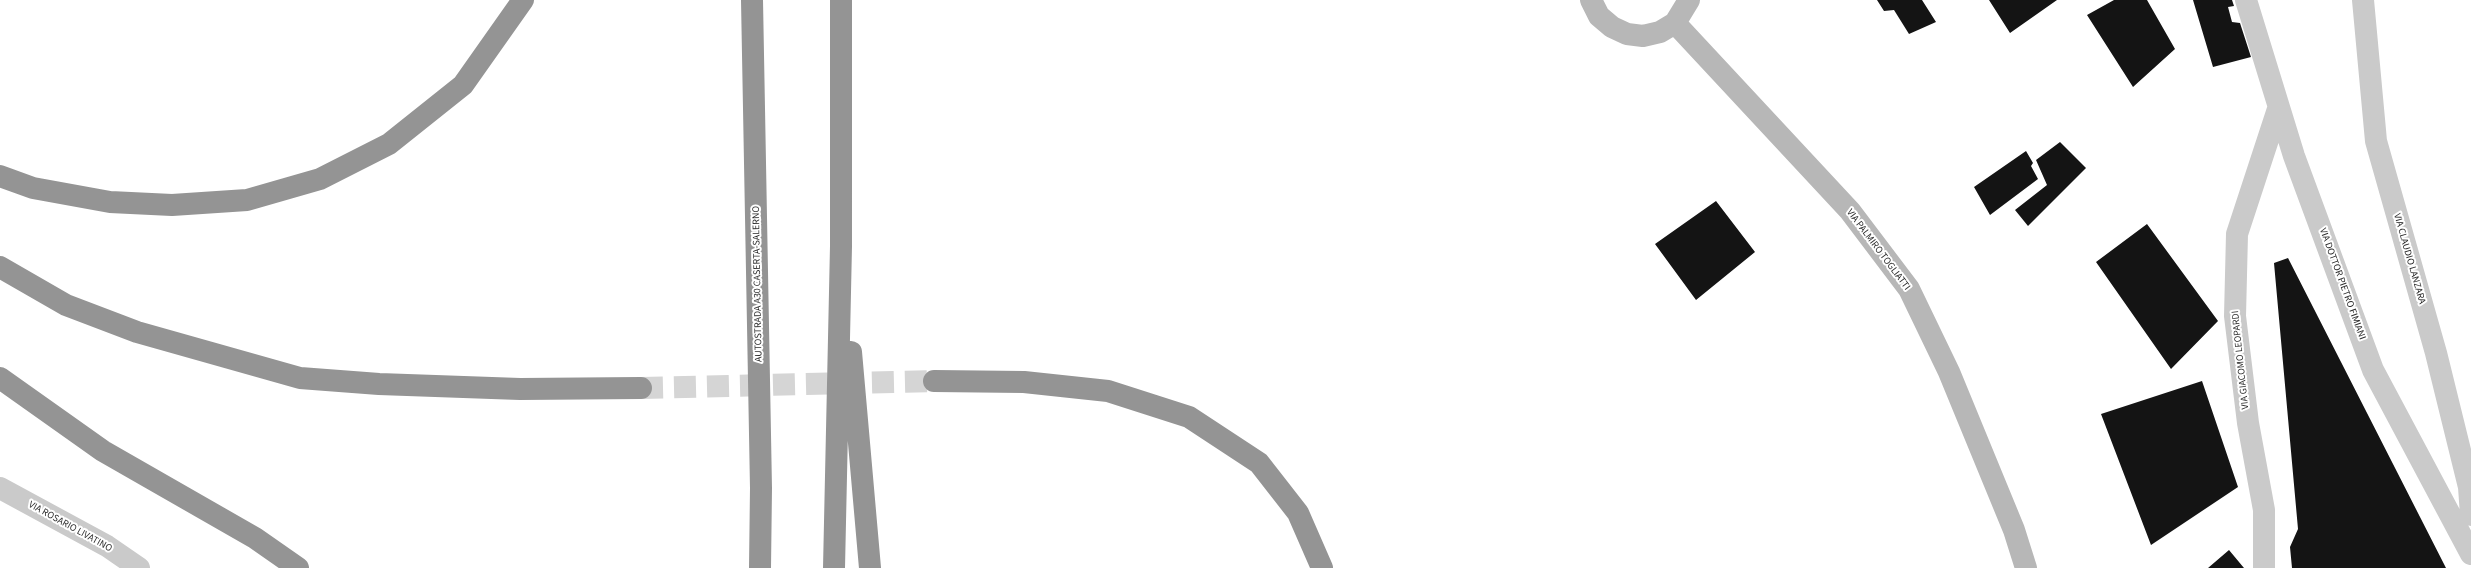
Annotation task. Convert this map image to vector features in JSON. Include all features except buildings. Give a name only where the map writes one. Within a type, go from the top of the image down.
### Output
[{"type":"highway","points":[[0,176],[33,188],[110,202],[172,205],[247,200],[320,179],[389,144],[463,85],[523,0]]},
{"type":"highway","name":"AUTOSTRADA A30 CASERTA-SALERNO","points":[[752,0],[760,456],[760,568]]},
{"type":"highway","points":[[834,568],[841,246],[841,0]]},
{"type":"highway","points":[[841,246],[870,568]]},
{"type":"highway","points":[[0,267],[66,305],[137,332],[300,378],[379,384],[512,388],[642,388]]},
{"type":"highway","points":[[0,378],[103,451],[255,538],[298,568]]},
{"type":"highway","points":[[934,381],[1024,382],[1108,392],[1189,417],[1259,463],[1298,513],[1322,568]]},
{"type":"main road","points":[[1591,0],[1600,16],[1612,27],[1627,34],[1649,35],[1660,32],[1674,23],[1689,0]]},
{"type":"main road","name":"VIA PALMIRO TOGLIATTI","points":[[1674,23],[1850,211],[1909,289],[1949,372],[2014,530],[2026,568]]},
{"type":"street","name":"VIA DOTTOR PIETRO FIMIANI","points":[[2246,0],[2278,109],[2373,370],[2471,554]]},
{"type":"street","name":"VIA CLAUDIO LANZARA","points":[[2362,0],[2376,141],[2438,361],[2469,487],[2471,515]]},
{"type":"street","name":"VIA GIACOMO LEOPARDI","points":[[2264,568],[2264,510],[2248,423],[2235,316],[2237,234],[2278,109]]},
{"type":"street","name":"VIA ROSARIO LIVATINO","points":[[0,488],[107,546],[139,568]]},
{"type":"tunnel","points":[[641,388],[934,381]]}]
